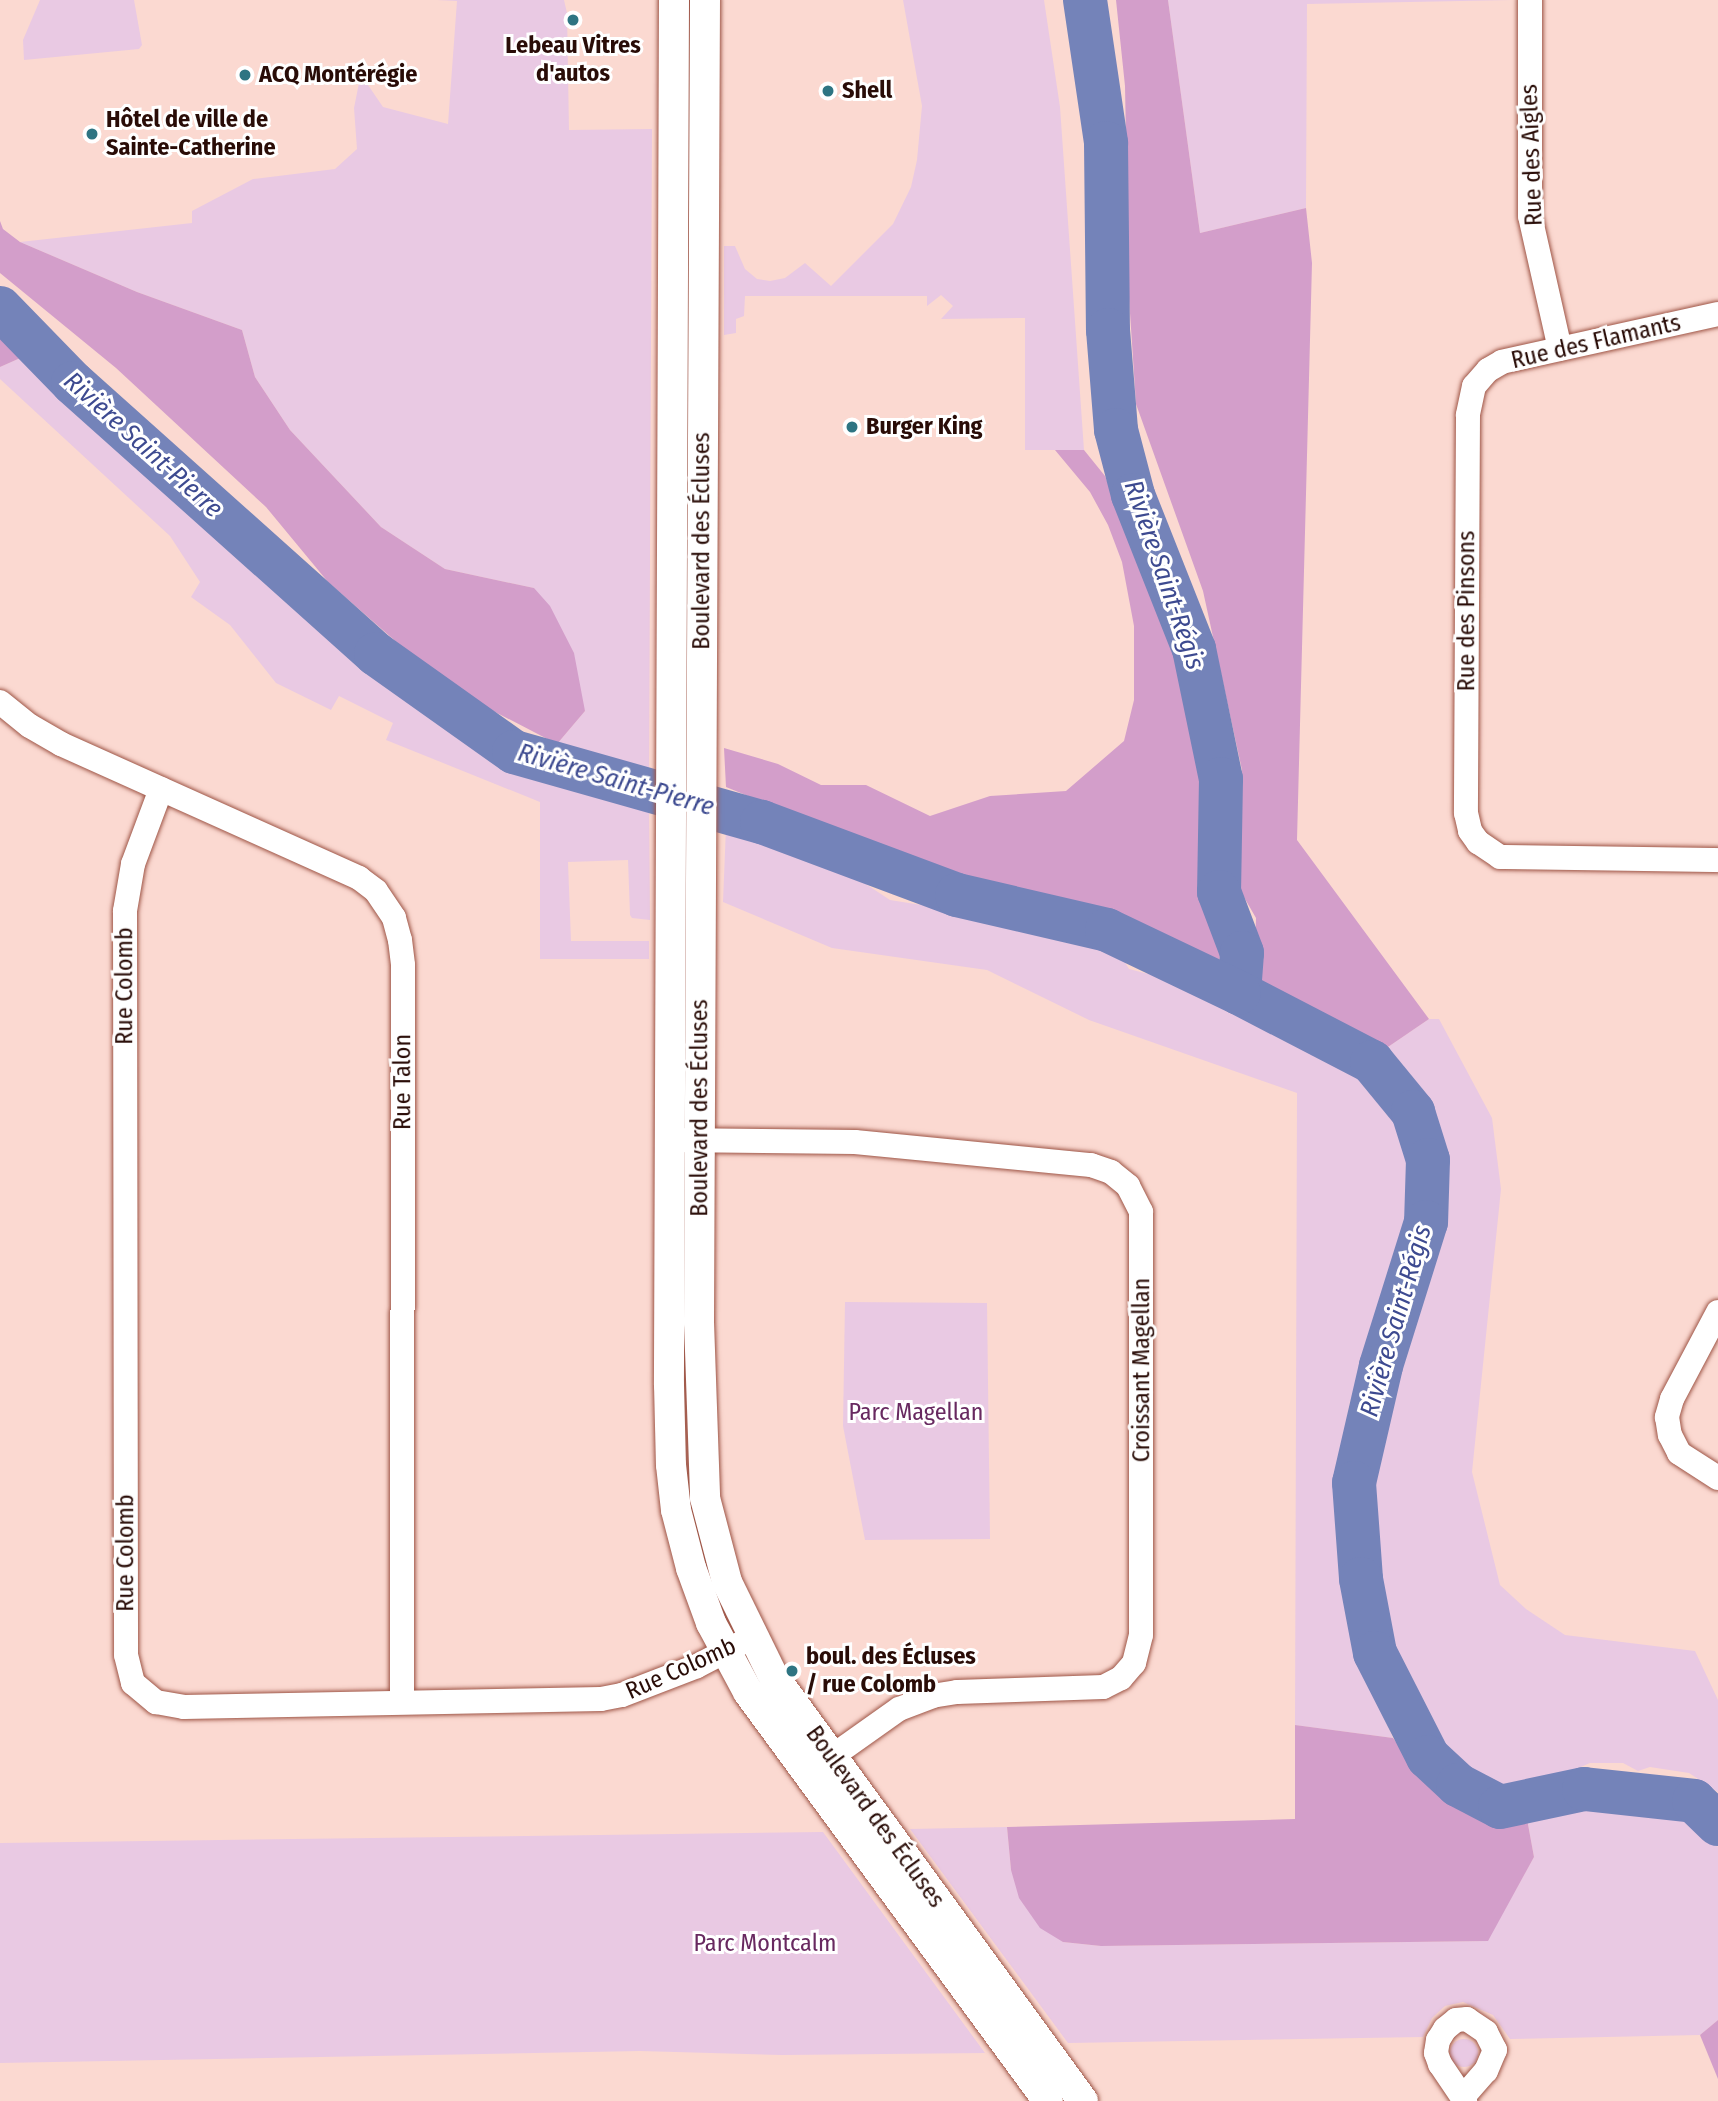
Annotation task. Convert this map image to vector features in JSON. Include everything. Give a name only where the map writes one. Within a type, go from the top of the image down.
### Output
[{"type":"street","name":"Boulevard des Écluses","points":[[674,0],[673,770],[687,833],[700,1141],[702,1475],[719,1560],[751,1637],[820,1765],[1048,2101]]},
{"type":"street","name":"Boulevard des Écluses","points":[[705,0],[701,776],[687,833],[670,1140],[670,1429],[674,1492],[680,1529],[695,1579],[725,1652],[762,1713],[820,1765],[1083,2101]]},
{"type":"street","name":"Rue des Aigles","points":[[1530,0],[1530,216],[1560,349]]},
{"type":"street","name":"Rue des Flamants","points":[[1478,379],[1502,362],[1718,314]]},
{"type":"street","name":"Rue des Pinsons","points":[[1478,379],[1468,415],[1466,813],[1470,831],[1491,854],[1511,859],[1718,860]]},
{"type":"street","name":"Rue Talon","points":[[0,702],[30,726],[61,744],[359,878],[383,899],[398,929],[403,965],[402,1701]]},
{"type":"street","name":"Rue Colomb","points":[[161,789],[132,864],[125,911],[127,1665],[139,1691],[156,1702],[174,1706],[612,1698],[696,1667],[751,1637]]},
{"type":"street","name":"Croissant Magellan","points":[[670,1140],[855,1142],[1091,1165],[1111,1172],[1128,1186],[1141,1212],[1141,1635],[1134,1663],[1121,1678],[1103,1687],[957,1692],[933,1696],[899,1710],[820,1765]]},
{"type":"street","points":[[1718,1312],[1672,1399],[1667,1417],[1670,1435],[1685,1458],[1718,1478]]},
{"type":"green space","points":[[40,0],[134,0],[142,45],[139,49],[24,60],[23,40]]},
{"type":"green space","points":[[437,0],[564,0],[567,13],[569,130],[652,129],[649,778],[610,767],[557,744],[585,711],[534,588],[445,569],[381,527],[290,430],[255,377],[242,330],[137,292],[20,242],[192,223],[192,211],[253,179],[335,169],[357,149],[354,108],[359,83],[368,85],[383,107],[448,124],[457,1]]},
{"type":"green space","points":[[903,0],[1044,0],[1060,107],[1084,450],[1025,450],[1025,318],[941,319],[953,306],[941,295],[927,306],[927,296],[745,296],[744,316],[736,319],[736,333],[724,335],[724,246],[735,246],[745,269],[757,279],[770,281],[785,278],[805,263],[831,286],[893,224],[911,187],[917,160],[922,106]]},
{"type":"green space","points":[[1168,0],[1512,0],[1307,4],[1306,208],[1200,233]]},
{"type":"green space","points":[[36,351],[96,395],[172,472],[255,547],[325,620],[400,683],[480,738],[559,774],[649,809],[650,920],[632,918],[630,915],[628,860],[568,862],[571,941],[649,941],[649,959],[540,959],[540,802],[386,740],[393,723],[339,696],[331,710],[276,683],[230,625],[191,597],[200,582],[170,536],[0,379],[0,367]]},
{"type":"green space","points":[[726,827],[803,848],[840,867],[890,900],[1021,921],[1059,934],[1097,936],[1113,943],[1129,969],[1195,986],[1329,1051],[1366,1080],[1408,1133],[1417,1157],[1417,1222],[1405,1259],[1381,1307],[1367,1363],[1366,1385],[1350,1401],[1347,1417],[1351,1442],[1346,1473],[1348,1571],[1362,1655],[1380,1688],[1383,1715],[1393,1738],[1295,1725],[1297,1093],[1089,1020],[987,970],[832,948],[723,902]]},
{"type":"green space","points":[[1429,1019],[1439,1019],[1492,1118],[1501,1189],[1472,1472],[1500,1585],[1526,1609],[1565,1635],[1695,1651],[1718,1700],[1718,1792],[1689,1773],[1650,1767],[1638,1771],[1623,1763],[1590,1763],[1532,1788],[1502,1794],[1465,1775],[1442,1754],[1427,1714],[1392,1662],[1381,1639],[1376,1618],[1384,1593],[1368,1459],[1376,1425],[1428,1276],[1441,1218],[1441,1167],[1435,1129],[1415,1087],[1385,1049]]},
{"type":"green space","name":"Parc Magellan","points":[[845,1302],[987,1303],[990,1539],[865,1540],[843,1426]]},
{"type":"green space","points":[[1601,1807],[1646,1809],[1683,1820],[1718,1847],[1718,2020],[1700,2035],[1510,2039],[1493,2015],[1463,2002],[1445,2006],[1432,2018],[1423,2037],[1068,2043],[910,1829],[1007,1827],[1011,1870],[1063,1942],[1101,1946],[1487,1941],[1534,1857],[1527,1819]]},
{"type":"green space","name":"Parc Montcalm","points":[[823,1832],[985,2053],[782,2055],[640,2051],[0,2063],[0,1843]]},
{"type":"green space","points":[[1464,2039],[1474,2043],[1478,2053],[1474,2063],[1464,2067],[1454,2063],[1450,2053],[1454,2043]]},
{"type":"shaded area","points":[[1116,0],[1168,0],[1200,233],[1306,208],[1312,263],[1297,840],[1429,1019],[1385,1049],[1254,981],[1256,918],[1237,885],[1242,770],[1203,591],[1136,404],[1129,298],[1125,86]]},
{"type":"shaded area","points":[[0,221],[3,229],[20,242],[137,292],[242,330],[255,377],[290,430],[381,527],[445,569],[534,588],[550,606],[574,653],[585,711],[557,744],[476,702],[401,646],[328,582],[266,507],[116,368],[0,273]]},
{"type":"shaded area","points":[[0,321],[36,351],[0,367]]},
{"type":"shaded area","points":[[1055,450],[1084,450],[1105,476],[1175,650],[1199,731],[1203,783],[1202,884],[1220,955],[1219,963],[1211,974],[1086,914],[1043,902],[985,893],[726,787],[724,748],[778,764],[821,785],[866,785],[930,816],[990,796],[1066,791],[1124,741],[1134,700],[1134,626],[1122,562],[1108,525],[1090,492]]},
{"type":"shaded area","points":[[1295,1725],[1393,1738],[1419,1774],[1477,1814],[1527,1819],[1534,1857],[1488,1941],[1101,1946],[1063,1942],[1040,1928],[1019,1898],[1011,1870],[1007,1827],[1295,1819]]},
{"type":"shaded area","points":[[1718,2020],[1718,2079],[1700,2035]]},
{"type":"waterway","name":"Rivière Saint-Régis","points":[[1085,0],[1106,143],[1108,330],[1116,430],[1133,495],[1194,649],[1221,779],[1219,892],[1242,953],[1239,993],[1372,1062],[1413,1112],[1428,1160],[1426,1222],[1381,1366],[1354,1483],[1361,1579],[1375,1653],[1428,1757],[1458,1785],[1500,1807],[1584,1789],[1694,1801],[1718,1824]]},
{"type":"waterway","name":"Rivière Saint-Pierre","points":[[0,308],[73,383],[376,654],[514,752],[762,822],[957,895],[1107,930],[1239,993]]},
{"type":"place","name":"Lebeau Vitres d'autos","points":[[573,20]]},
{"type":"place","name":"ACQ Montérégie","points":[[245,75]]},
{"type":"place","name":"Shell","points":[[828,91]]},
{"type":"place","name":"Hôtel de ville de Sainte-Catherine","points":[[92,134]]},
{"type":"place","name":"Burger King","points":[[852,427]]},
{"type":"place","name":"boul. des Écluses / rue Colomb","points":[[792,1671]]}]
